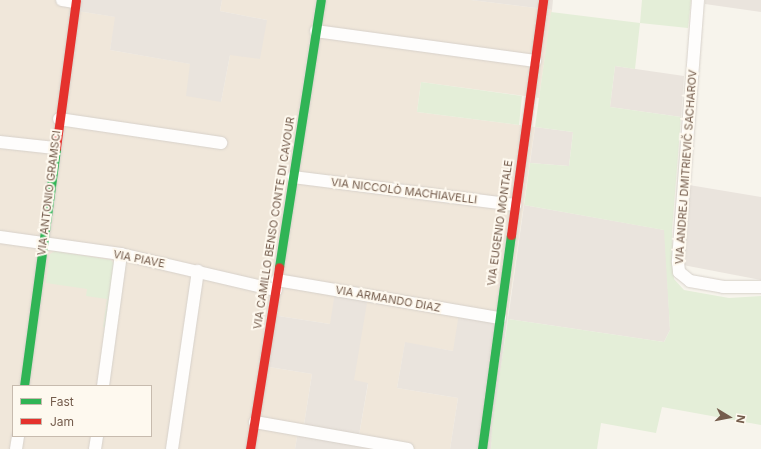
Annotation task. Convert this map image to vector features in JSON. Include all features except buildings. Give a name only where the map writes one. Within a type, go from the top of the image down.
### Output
[{"type":"street","points":[[62,0],[75,1]]},
{"type":"street","name":"VIA CAMILLO BENSO CONTE DI CAVOUR","points":[[250,449],[321,0]]},
{"type":"street","name":"VIA EUGENIO MONTALE","points":[[482,449],[543,0]]},
{"type":"street","name":"VIA ANDREJ DMITRIEVIČ SACHAROV","points":[[698,0],[678,262],[679,272],[690,281],[723,287],[761,287]]},
{"type":"street","name":"VIA ANTONIO GRAMSCI","points":[[24,385],[75,1]]},
{"type":"street","points":[[316,31],[535,60]]},
{"type":"street","points":[[59,119],[221,143]]},
{"type":"street","points":[[0,142],[55,148]]},
{"type":"street","name":"VIA NICCOLÒ MACHIAVELLI","points":[[293,177],[515,205]]},
{"type":"street","name":"VIA PIAVE","points":[[0,237],[121,254],[198,271],[276,285]]},
{"type":"street","points":[[103,385],[121,254]]},
{"type":"street","points":[[172,449],[198,271]]},
{"type":"street","name":"VIA ARMANDO DIAZ","points":[[276,285],[500,318]]},
{"type":"street","points":[[255,422],[408,449]]},
{"type":"street","points":[[16,449],[18,437]]},
{"type":"street","points":[[95,449],[97,437]]},
{"type":"shaded area","points":[[0,0],[78,0],[77,11],[116,17],[110,50],[191,64],[221,102],[230,55],[267,20],[220,11],[222,0],[316,0],[246,449],[0,449]]},
{"type":"shaded area","points":[[78,0],[222,0],[220,11],[267,20],[260,59],[230,55],[221,102],[186,96],[190,64],[110,50],[115,17],[77,11]]},
{"type":"shaded area","points":[[322,0],[471,0],[552,10],[539,98],[421,82],[417,112],[535,127],[507,321],[453,351],[405,343],[397,388],[458,398],[450,449],[400,449],[358,441],[368,384],[354,381],[330,324],[272,315]]},
{"type":"shaded area","points":[[471,0],[553,0],[552,10]]},
{"type":"shaded area","points":[[705,0],[761,0],[761,12],[705,4]]},
{"type":"shaded area","points":[[615,66],[684,76],[681,117],[610,107]]},
{"type":"shaded area","points":[[535,127],[573,132],[569,166],[530,163]]},
{"type":"shaded area","points":[[689,185],[761,197],[761,280],[683,265]]},
{"type":"shaded area","points":[[524,205],[665,230],[670,330],[664,342],[508,319]]},
{"type":"shaded area","points":[[335,292],[368,297],[354,380],[368,383],[358,441],[400,449],[295,449],[298,431],[303,431],[312,374],[263,366],[272,315],[330,324]]},
{"type":"shaded area","points":[[459,313],[507,321],[491,449],[450,449],[458,398],[397,388],[405,342],[453,351]]},
{"type":"shaded area","points":[[263,366],[312,374],[303,431],[298,431],[295,449],[250,449]]},
{"type":"green space","points":[[642,0],[691,0],[688,28],[640,23]]},
{"type":"green space","points":[[551,12],[640,23],[635,69],[615,66],[610,107],[681,117],[672,231],[674,279],[684,290],[729,298],[761,296],[761,425],[662,407],[656,433],[601,423],[597,449],[491,449],[492,427],[508,319],[664,342],[670,330],[664,230],[524,205],[530,163],[569,166],[573,132],[535,127]]},
{"type":"green space","points":[[421,82],[522,96],[519,125],[417,112]]},
{"type":"green space","points":[[55,251],[111,260],[115,265],[106,328],[103,327],[107,299],[86,296],[87,289],[46,283],[50,254]]},
{"type":"traffic: fast","points":[[279,267],[321,0]]},
{"type":"traffic: fast","points":[[24,385],[56,148]]},
{"type":"traffic: fast","points":[[482,449],[511,235]]},
{"type":"traffic: jam","points":[[56,148],[76,0]]},
{"type":"traffic: jam","points":[[511,235],[543,0]]},
{"type":"traffic: jam","points":[[250,449],[279,267]]}]
